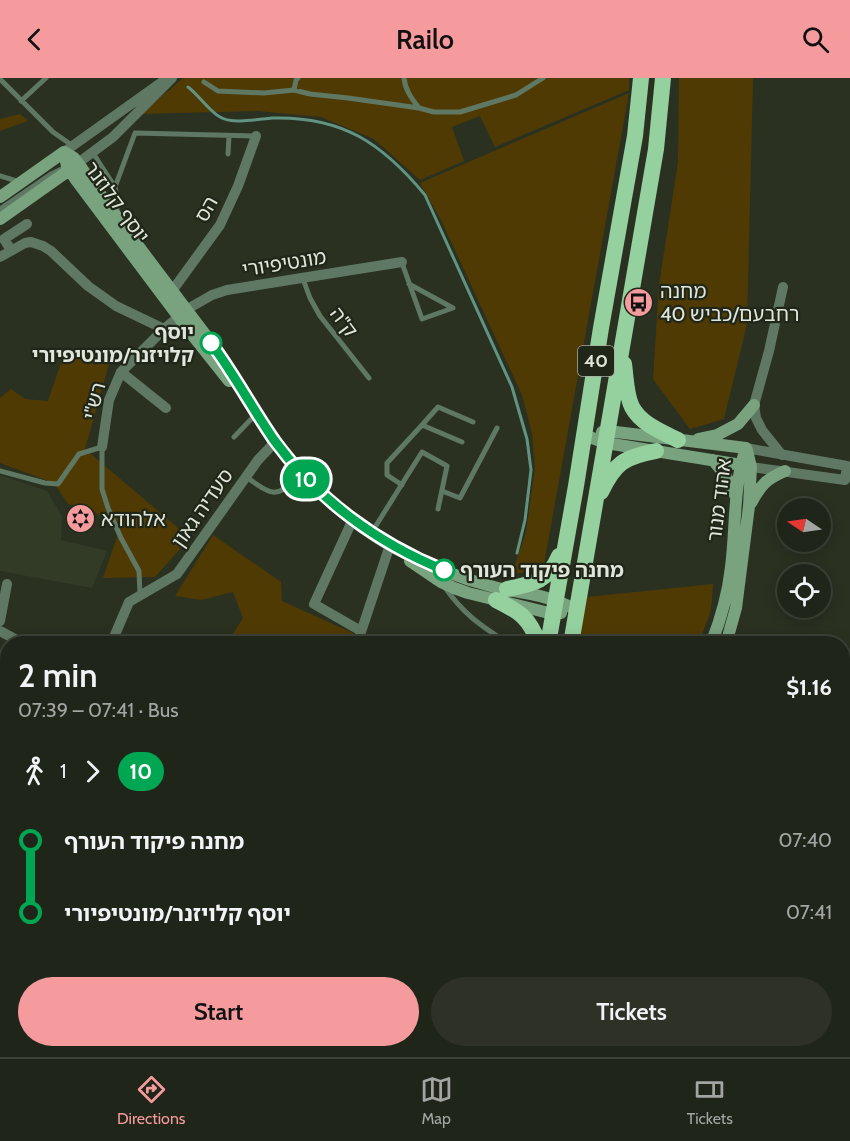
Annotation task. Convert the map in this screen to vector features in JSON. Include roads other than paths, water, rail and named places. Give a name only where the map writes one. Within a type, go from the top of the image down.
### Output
[{"type":"highway","name":"40","points":[[549,636],[635,136],[641,78]]},
{"type":"highway","name":"40","points":[[572,636],[656,149],[663,78]]},
{"type":"highway","points":[[622,346],[632,407],[651,427],[683,441]]},
{"type":"highway","points":[[594,510],[617,466],[635,455],[656,451]]},
{"type":"highway","points":[[536,636],[531,624],[501,595],[536,583],[551,571],[558,559],[569,524]]},
{"type":"main road","points":[[0,196],[68,149]]},
{"type":"main road","name":"יוסף קלוזנר","points":[[68,149],[74,158],[71,166]]},
{"type":"main road","points":[[0,219],[71,166]]},
{"type":"main road","name":"יוסף קלוזנר","points":[[71,166],[115,216],[172,291],[182,314]]},
{"type":"main road","name":"יוסף קלוזנר","points":[[71,166],[105,219],[182,314],[303,476],[327,500],[441,582],[468,593],[501,595],[577,610]]},
{"type":"main road","points":[[683,441],[717,435],[728,430],[738,424],[754,405]]},
{"type":"main road","points":[[584,435],[683,441],[746,448]]},
{"type":"main road","points":[[607,437],[656,451],[746,466]]},
{"type":"main road","name":"אהוד מנור","points":[[729,636],[738,599],[749,506],[746,448]]},
{"type":"main road","points":[[713,460],[726,476],[737,500]]},
{"type":"main road","name":"אהוד מנור","points":[[714,636],[721,619],[731,568],[737,500],[746,466]]},
{"type":"main road","points":[[749,506],[764,482],[785,471]]},
{"type":"main road","name":"יוסף קלוזנר","points":[[390,545],[416,559],[494,587],[501,595]]},
{"type":"street","points":[[68,149],[167,78]]},
{"type":"street","points":[[71,166],[93,153],[128,123],[172,78]]},
{"type":"street","name":"הס","points":[[172,291],[220,225],[238,186],[256,136]]},
{"type":"street","points":[[11,250],[4,239],[27,224]]},
{"type":"street","points":[[0,257],[25,243],[43,246],[88,286],[116,306],[164,329]]},
{"type":"street","name":"מונטיפיורי","points":[[182,314],[212,295],[227,290],[402,262]]},
{"type":"street","points":[[782,455],[762,430],[756,418],[754,405],[783,287]]},
{"type":"street","name":"רש\"י","points":[[102,447],[110,400],[121,372],[182,314]]},
{"type":"street","points":[[121,372],[166,408]]},
{"type":"street","name":"סעדיה גאון","points":[[114,636],[129,602],[177,574],[258,460],[276,441]]},
{"type":"street","points":[[746,448],[847,466],[845,480],[746,466]]},
{"type":"street","points":[[353,519],[314,604],[361,631]]},
{"type":"street","points":[[359,636],[390,545]]},
{"type":"street","points":[[0,621],[7,584]]},
{"type":"lane","points":[[21,101],[46,78]]},
{"type":"lane","points":[[294,90],[298,78]]},
{"type":"lane","points":[[404,78],[409,94],[419,108]]},
{"type":"lane","points":[[204,82],[218,91],[264,93],[294,90],[434,112],[460,112],[516,95],[543,78]]},
{"type":"lane","points":[[0,79],[68,149]]},
{"type":"lane","points":[[120,112],[135,133]]},
{"type":"lane","points":[[135,133],[256,136]]},
{"type":"lane","points":[[115,187],[135,133]]},
{"type":"lane","points":[[228,154],[229,136]]},
{"type":"lane","points":[[93,153],[115,187],[118,203],[115,216]]},
{"type":"lane","points":[[0,209],[51,174],[71,166]]},
{"type":"lane","points":[[0,176],[21,182]]},
{"type":"lane","points":[[402,262],[409,284],[422,319],[453,308],[409,284]]},
{"type":"lane","name":"ק\"ה","points":[[303,279],[309,298],[320,316],[369,378]]},
{"type":"lane","points":[[402,484],[387,475],[387,462],[438,407],[473,422]]},
{"type":"lane","points":[[234,437],[257,413]]},
{"type":"lane","points":[[422,425],[462,442]]},
{"type":"lane","points":[[442,491],[460,498],[497,428]]},
{"type":"lane","points":[[0,471],[45,483],[58,484],[79,454],[102,447],[102,489],[121,538],[140,571],[140,596]]},
{"type":"lane","points":[[372,533],[422,452],[447,466],[438,509]]},
{"type":"lane","points":[[246,477],[273,493],[280,492],[303,476]]},
{"type":"lane","points":[[441,582],[455,603],[472,619],[497,636]]},
{"type":"waterway","points":[[188,87],[214,113],[227,120],[297,119],[319,122],[359,136],[393,161],[425,195],[512,387],[527,439],[531,470],[525,520],[517,553]]},
{"type":"place","name":"מחנה רחבעם/כביש 40","points":[[639,302]]},
{"type":"place","name":"יוסף קלויזנר/מונטיפיורי","points":[[211,343]]},
{"type":"place","name":"אלהודא","points":[[80,519]]},
{"type":"place","name":"מחנה פיקוד העורף","points":[[444,570]]}]
